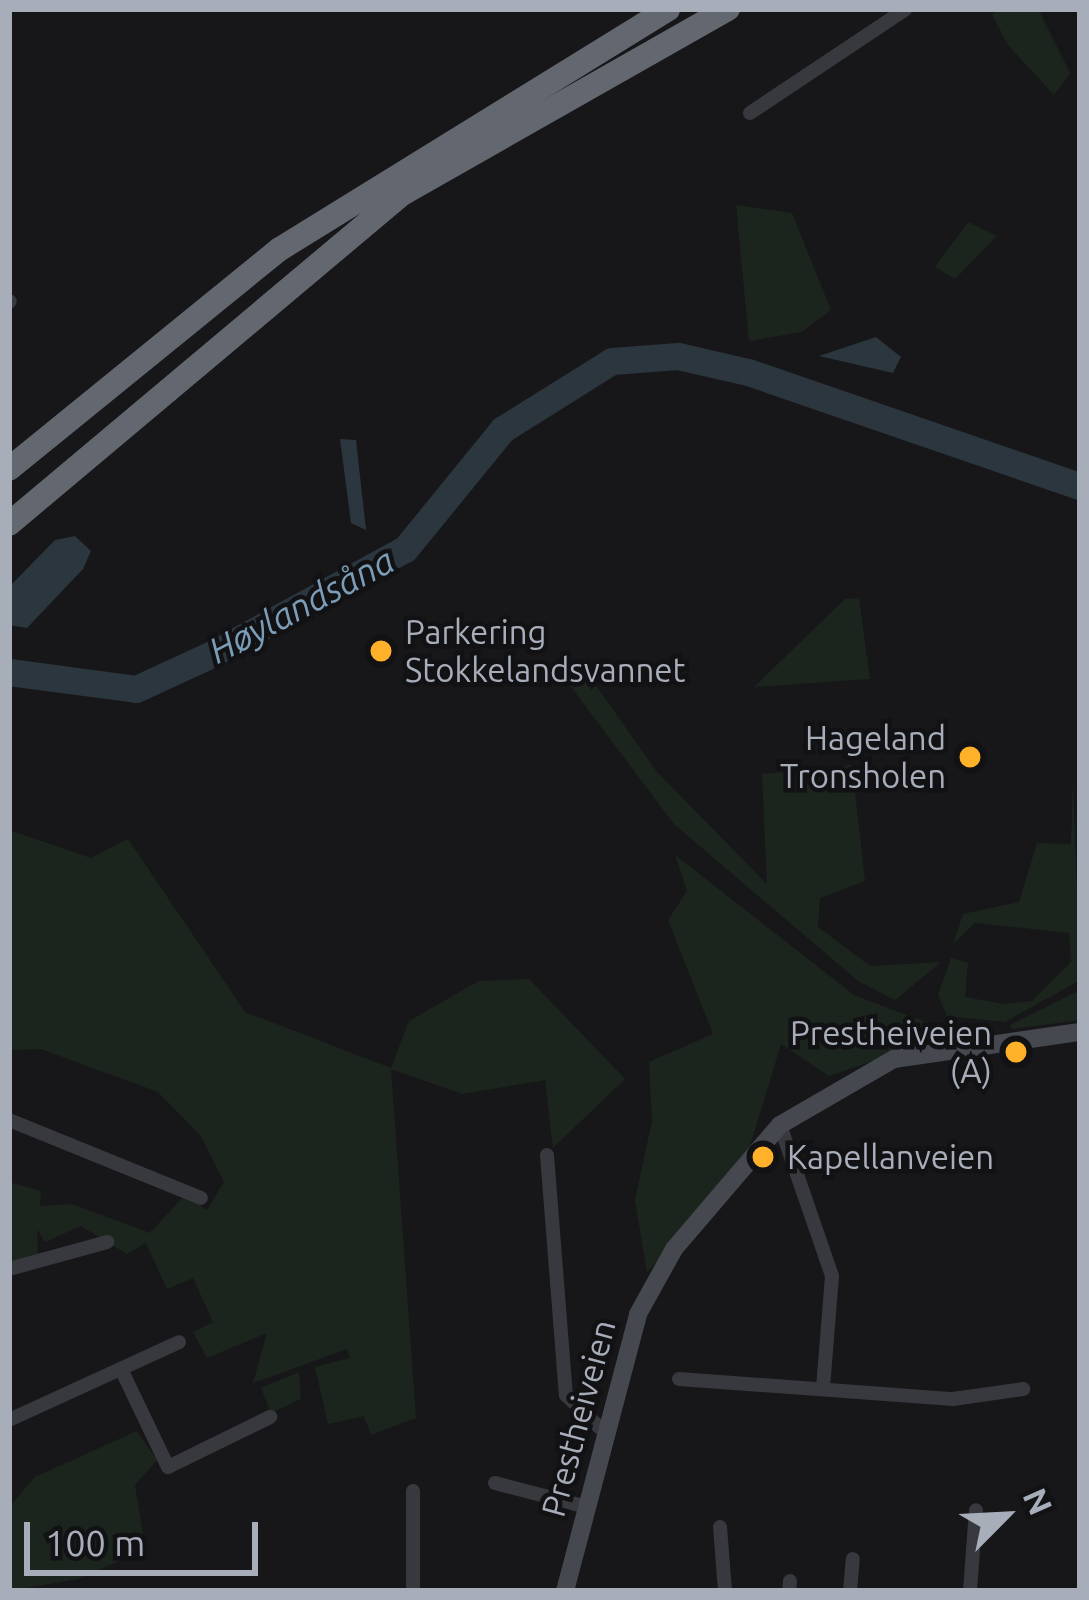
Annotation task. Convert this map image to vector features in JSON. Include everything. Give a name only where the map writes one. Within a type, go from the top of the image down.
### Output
[{"type":"highway","points":[[9,470],[309,228],[668,9]]},
{"type":"highway","points":[[9,524],[297,273],[460,155],[728,9]]},
{"type":"street","points":[[750,113],[906,9]]},
{"type":"street","name":"Prestheiveien","points":[[565,1591],[600,1428],[657,1277],[780,1125],[894,1059],[1080,1032]]},
{"type":"street","points":[[9,1120],[201,1198]]},
{"type":"street","points":[[780,1125],[832,1276],[823,1389]]},
{"type":"street","points":[[547,1155],[566,1395],[600,1428]]},
{"type":"street","points":[[9,1270],[107,1242]]},
{"type":"street","points":[[9,1420],[179,1342]]},
{"type":"street","points":[[121,1369],[168,1467],[270,1417]]},
{"type":"street","points":[[679,1379],[953,1399],[1023,1389]]},
{"type":"street","points":[[495,1483],[583,1506]]},
{"type":"street","points":[[413,1491],[413,1591]]},
{"type":"street","points":[[970,1591],[976,1510]]},
{"type":"street","points":[[720,1526],[725,1591]]},
{"type":"street","points":[[850,1591],[853,1559]]},
{"type":"shaded area","points":[[1002,9],[1038,9],[1070,73],[1054,95],[1008,45],[992,14]]},
{"type":"shaded area","points":[[736,205],[792,213],[831,310],[802,332],[749,341]]},
{"type":"shaded area","points":[[968,222],[997,236],[955,279],[935,267]]},
{"type":"shaded area","points":[[876,337],[901,357],[893,373],[819,356]]},
{"type":"shaded area","points":[[340,439],[356,440],[366,530],[351,523]]},
{"type":"shaded area","points":[[75,536],[91,551],[83,569],[27,628],[9,625],[9,587],[55,540]]},
{"type":"shaded area","points":[[859,598],[870,679],[754,687],[845,599]]},
{"type":"shaded area","points":[[582,666],[657,772],[767,884],[762,774],[852,765],[865,881],[820,898],[818,927],[870,966],[941,962],[895,1000],[858,981],[674,824],[565,679]]},
{"type":"shaded area","points":[[1073,782],[1080,980],[1005,1022],[947,1016],[938,995],[951,958],[968,963],[965,997],[1003,1004],[1032,1001],[1071,962],[1069,933],[975,923],[953,944],[963,914],[1019,902],[1037,843],[1071,844]]},
{"type":"shaded area","points":[[9,830],[91,858],[128,839],[245,1012],[391,1068],[409,1021],[479,981],[529,979],[625,1079],[553,1148],[545,1080],[462,1094],[391,1069],[416,1418],[371,1435],[364,1416],[328,1424],[315,1367],[350,1358],[347,1349],[253,1383],[267,1333],[207,1358],[193,1332],[213,1322],[193,1278],[167,1289],[146,1243],[127,1254],[81,1226],[45,1242],[37,1229],[38,1259],[9,1265],[9,1182],[41,1191],[40,1206],[72,1204],[150,1233],[185,1195],[207,1210],[224,1182],[201,1136],[158,1092],[41,1049],[9,1050]]},
{"type":"shaded area","points":[[675,855],[854,995],[954,1033],[829,1076],[781,1044],[750,1146],[647,1273],[635,1200],[652,1121],[649,1062],[713,1034],[668,920],[687,891]]},
{"type":"shaded area","points":[[1080,990],[1080,1020],[1012,1029],[1010,1025]]},
{"type":"shaded area","points":[[299,1372],[301,1399],[271,1413],[261,1388]]},
{"type":"shaded area","points":[[137,1431],[157,1460],[135,1485],[143,1535],[123,1559],[78,1579],[9,1591],[9,1507],[35,1477]]},
{"type":"waterway","name":"Høylandsåna","points":[[9,672],[136,689],[214,653],[405,549],[503,429],[612,361],[678,356],[748,372],[1080,486]]},
{"type":"place","name":"Parkering Stokkelandsvannet","points":[[381,651]]},
{"type":"place","name":"Hageland Tronsholen","points":[[970,757]]},
{"type":"place","name":"Prestheiveien (A)","points":[[1016,1052]]},
{"type":"place","name":"Kapellanveien","points":[[763,1157]]}]
